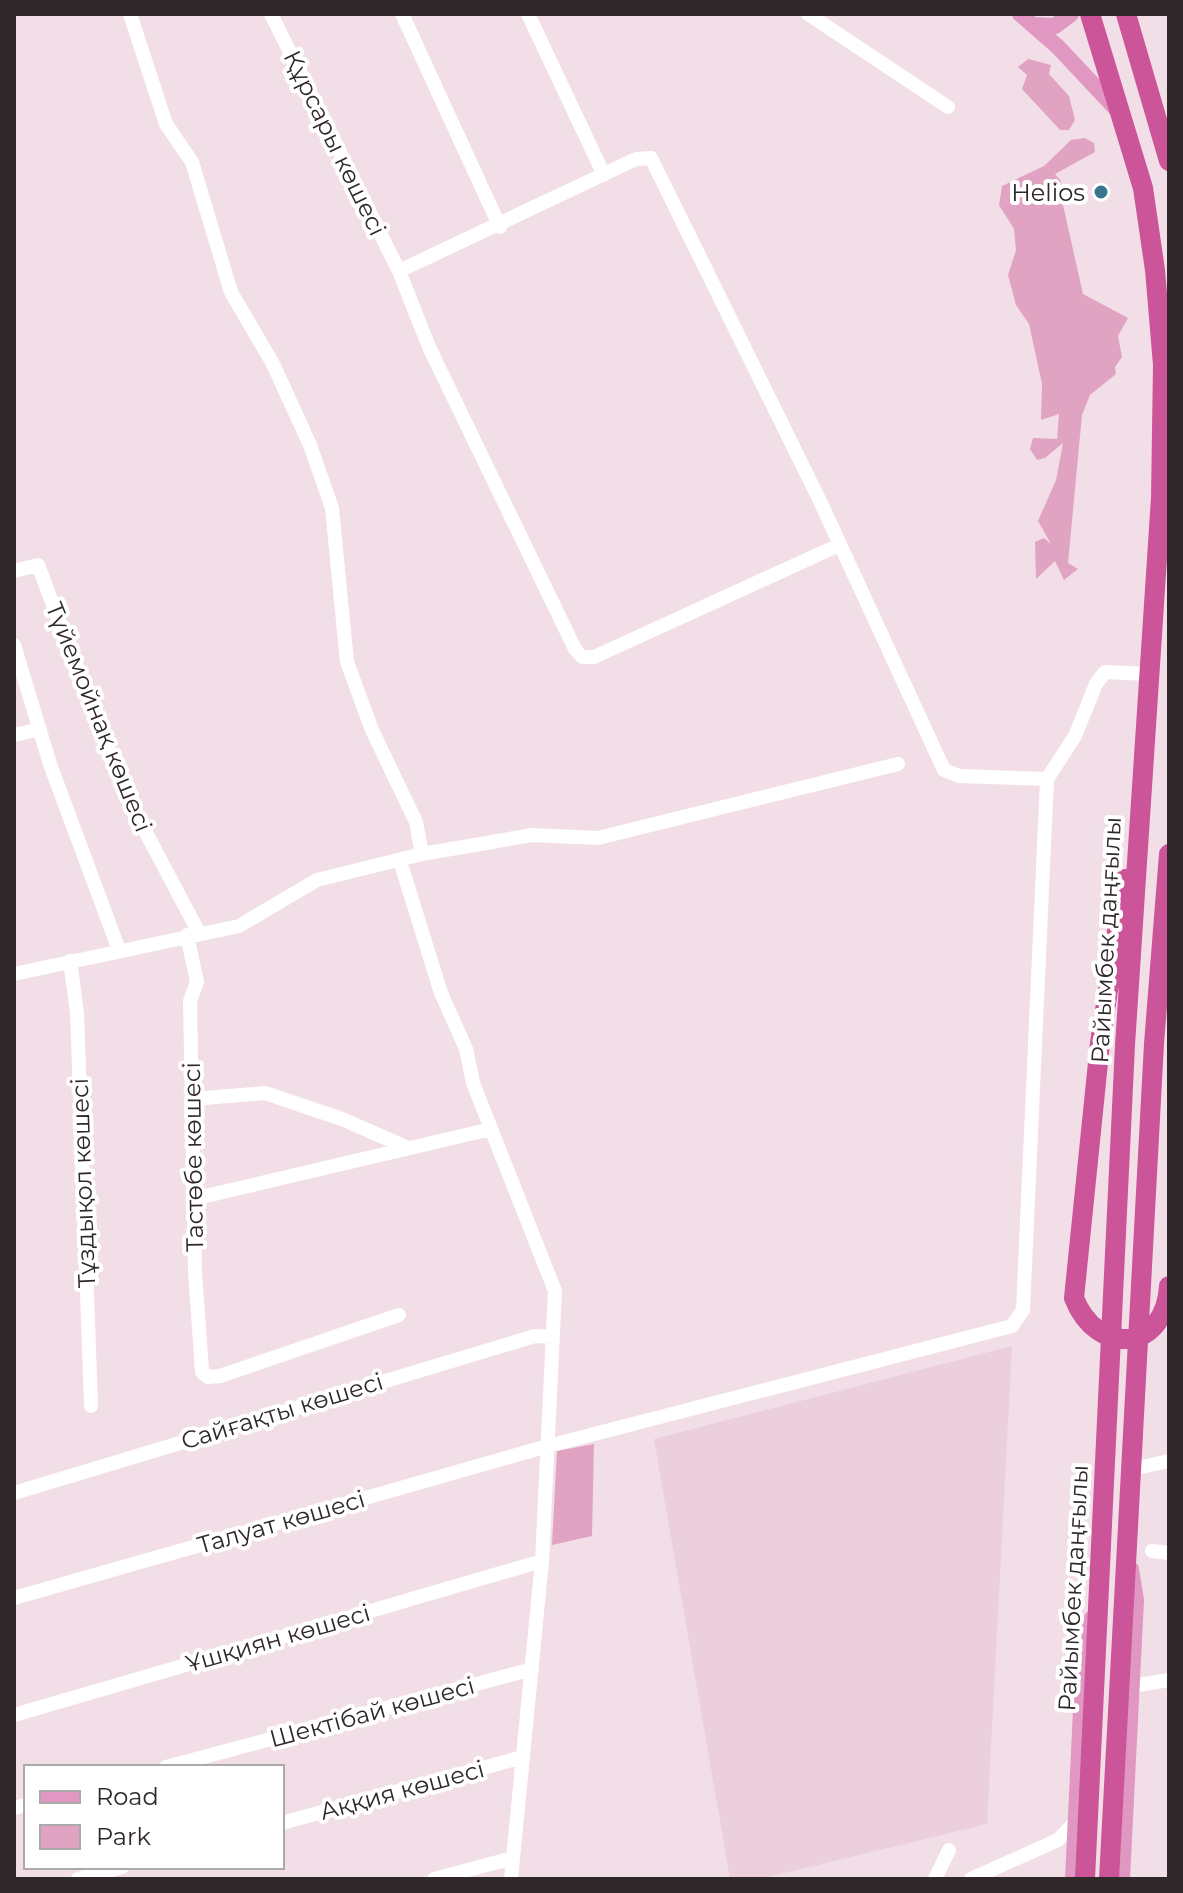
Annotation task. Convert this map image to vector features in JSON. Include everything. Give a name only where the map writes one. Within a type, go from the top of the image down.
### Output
[{"type":"highway","name":"Райымбек даңғылы","points":[[1085,1879],[1141,792],[1161,498],[1163,365],[1155,270],[1145,202],[1123,117],[1090,14]]},
{"type":"highway","points":[[1126,14],[1169,161]]},
{"type":"highway","points":[[1141,792],[1110,955],[1074,1298],[1082,1319],[1095,1331],[1116,1339],[1134,1338],[1152,1330],[1165,1312],[1169,1286]]},
{"type":"highway","points":[[1109,1879],[1154,1044],[1169,854]]},
{"type":"main road","points":[[1026,19],[1055,26],[1071,14]]},
{"type":"main road","points":[[1026,19],[1123,117]]},
{"type":"main road","points":[[1061,1879],[1082,1870],[1100,1871],[1120,1879],[1136,1600],[1127,1549]]},
{"type":"main road","points":[[1073,1879],[1084,1647],[1099,1590]]},
{"type":"street","points":[[130,14],[166,124],[192,162],[231,292],[273,364],[310,445],[332,508],[347,662],[372,730],[416,822],[422,854]]},
{"type":"street","name":"Құрсары көшесі","points":[[271,14],[399,271],[436,361],[575,649],[582,657],[594,657],[839,545]]},
{"type":"street","points":[[402,14],[500,227]]},
{"type":"street","points":[[528,14],[604,175]]},
{"type":"street","points":[[808,14],[948,107]]},
{"type":"street","points":[[399,271],[500,227],[636,159],[646,157],[654,161],[944,770],[959,776],[1047,779],[1075,736],[1096,684],[1105,672],[1149,674]]},
{"type":"street","name":"Түйемойнақ көшесі","points":[[14,571],[38,565],[124,791],[193,933]]},
{"type":"street","points":[[14,645],[81,854],[119,950]]},
{"type":"street","points":[[14,735],[40,729]]},
{"type":"street","points":[[14,974],[193,933],[239,926],[317,880],[422,854],[532,835],[598,838],[898,764]]},
{"type":"street","name":"Талуат көшесі","points":[[14,1598],[548,1446],[1012,1326],[1023,1310],[1047,779]]},
{"type":"street","points":[[400,861],[441,993],[466,1049],[473,1083],[555,1291],[542,1561],[511,1879]]},
{"type":"street","name":"Тастөбе көшесі","points":[[193,933],[197,982],[190,1001],[193,1199],[202,1372],[208,1377],[399,1315]]},
{"type":"street","name":"Тұздықол көшесі","points":[[70,961],[77,1013],[91,1406]]},
{"type":"street","points":[[192,1099],[265,1093],[342,1119],[408,1148]]},
{"type":"street","points":[[193,1199],[491,1129]]},
{"type":"street","name":"Сайғақты көшесі","points":[[14,1493],[535,1336],[552,1337]]},
{"type":"street","points":[[1132,1469],[1169,1461]]},
{"type":"street","points":[[1152,1551],[1169,1553]]},
{"type":"street","name":"Ұшқиян көшесі","points":[[14,1715],[542,1561]]},
{"type":"street","name":"Шектібай көшесі","points":[[173,1765],[532,1669]]},
{"type":"street","points":[[1132,1686],[1169,1680]]},
{"type":"street","name":"Аққия көшесі","points":[[284,1822],[523,1757]]},
{"type":"street","points":[[971,1879],[1058,1840],[1076,1821]]},
{"type":"street","points":[[1046,1845],[1074,1856]]},
{"type":"street","points":[[935,1879],[949,1850]]},
{"type":"street","points":[[434,1879],[513,1858]]},
{"type":"street","points":[[78,1879],[115,1869]]},
{"type":"shaded area","points":[[1012,1346],[987,1824],[760,1879],[730,1879],[654,1439]]},
{"type":"green space","points":[[1028,59],[1051,65],[1049,74],[1069,96],[1075,120],[1069,130],[1060,130],[1022,89],[1027,75],[1018,67]]},
{"type":"green space","points":[[1085,138],[1094,143],[1095,152],[1055,174],[1061,181],[1059,187],[1083,294],[1128,318],[1118,336],[1122,357],[1115,367],[1116,374],[1090,395],[1082,415],[1068,563],[1078,569],[1064,580],[1055,561],[1036,579],[1035,542],[1044,538],[1051,544],[1038,521],[1056,480],[1063,443],[1045,458],[1037,460],[1030,449],[1033,438],[1057,439],[1059,414],[1041,420],[1042,384],[1029,324],[1016,305],[1008,275],[1016,250],[1014,229],[999,205],[1002,186],[1044,166],[1071,140]]},
{"type":"green space","points":[[594,1444],[592,1536],[552,1545],[557,1451]]},
{"type":"place","name":"Helios","points":[[1101,192]]}]
